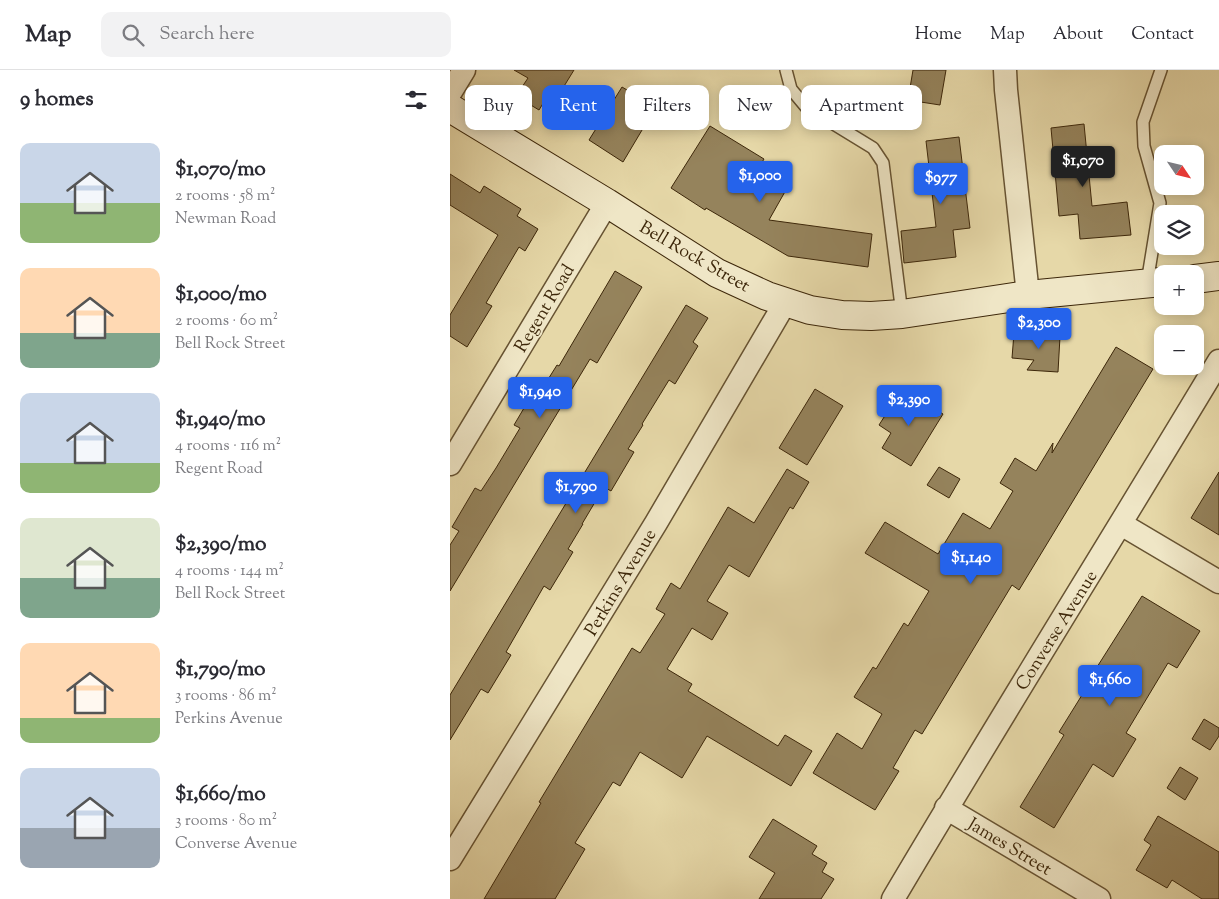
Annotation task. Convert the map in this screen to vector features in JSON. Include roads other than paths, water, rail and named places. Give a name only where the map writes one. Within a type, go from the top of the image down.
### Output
[{"type":"street","points":[[454,105],[464,70]]},
{"type":"street","points":[[1005,70],[1028,295]]},
{"type":"street","name":"Bell Rock Street","points":[[454,105],[740,285],[826,314],[871,316],[902,314],[1028,295],[1154,282]]},
{"type":"street","name":"Regent Road","points":[[450,464],[607,203]]},
{"type":"street","points":[[1204,278],[1219,276]]},
{"type":"street","name":"Perkins Avenue","points":[[450,859],[656,523],[786,302]]},
{"type":"street","name":"Converse Avenue","points":[[893,899],[946,808],[1219,361]]},
{"type":"street","points":[[1121,524],[1219,582]]},
{"type":"street","name":"James Street","points":[[946,808],[1099,899]]},
{"type":"lane","points":[[786,70],[791,89],[806,107],[873,148],[883,163],[902,314]]},
{"type":"lane","points":[[1156,265],[1160,203],[1144,146],[1142,122],[1161,70]]}]
